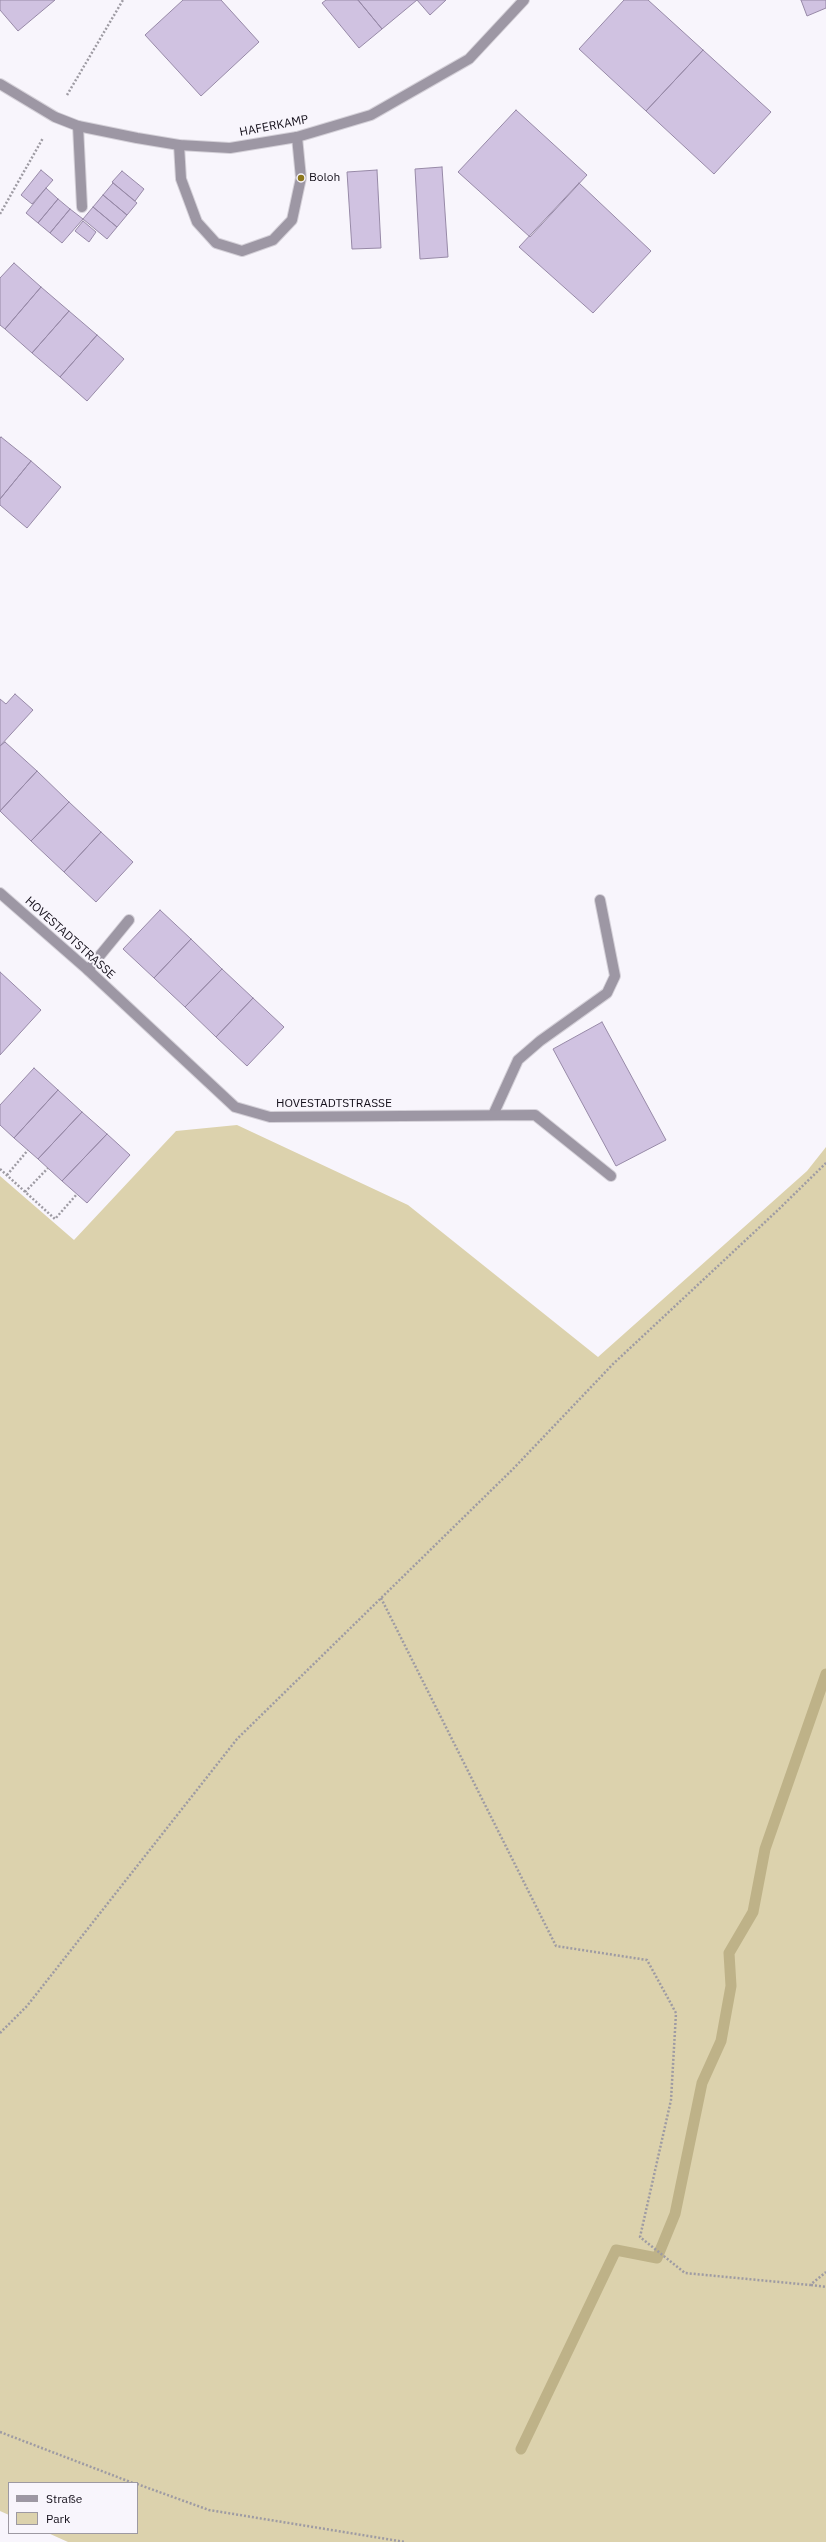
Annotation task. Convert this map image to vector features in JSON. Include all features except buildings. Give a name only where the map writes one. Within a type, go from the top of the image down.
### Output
[{"type":"street","name":"HAFERKAMP","points":[[0,84],[54,117],[78,126],[180,145],[230,148],[297,137],[371,115],[469,59],[524,0]]},
{"type":"street","points":[[78,126],[82,207]]},
{"type":"street","points":[[180,145],[182,179],[197,222],[216,242],[242,251],[273,240],[292,220],[301,178],[297,137]]},
{"type":"street","name":"HOVESTADTSTRASSE","points":[[0,893],[88,970],[235,1107],[270,1117],[535,1115],[611,1176]]},
{"type":"street","points":[[492,1115],[518,1060],[540,1041],[607,993],[615,976],[600,900]]},
{"type":"street","points":[[88,970],[129,920]]},
{"type":"path","points":[[0,214],[54,117],[123,0]]},
{"type":"path","points":[[7,1175],[28,1150]]},
{"type":"path","points":[[0,2033],[27,2006],[237,1740],[513,1469],[613,1364],[778,1210],[826,1163]]},
{"type":"path","points":[[25,1192],[48,1168]]},
{"type":"path","points":[[0,1169],[55,1219],[77,1194]]},
{"type":"path","points":[[381,1598],[556,1946],[647,1960],[676,2013],[671,2100],[640,2237],[685,2273],[826,2286]]},
{"type":"path","points":[[810,2284],[826,2272]]},
{"type":"path","points":[[0,2432],[130,2482]]},
{"type":"path","points":[[138,2484],[209,2510],[405,2542]]},
{"type":"green space","points":[[237,1125],[408,1205],[598,1357],[807,1171],[826,1147],[826,2542],[68,2542],[50,2534],[138,2534],[138,2482],[8,2482],[8,2515],[0,2511],[0,1176],[74,1240],[176,1131]]},
{"type":"waterway","points":[[521,2449],[616,2250],[657,2258],[675,2214],[702,2083],[721,2041],[731,1986],[729,1953],[753,1912],[765,1849],[826,1674]]},
{"type":"place","name":"Boloh","points":[[301,178]]}]
